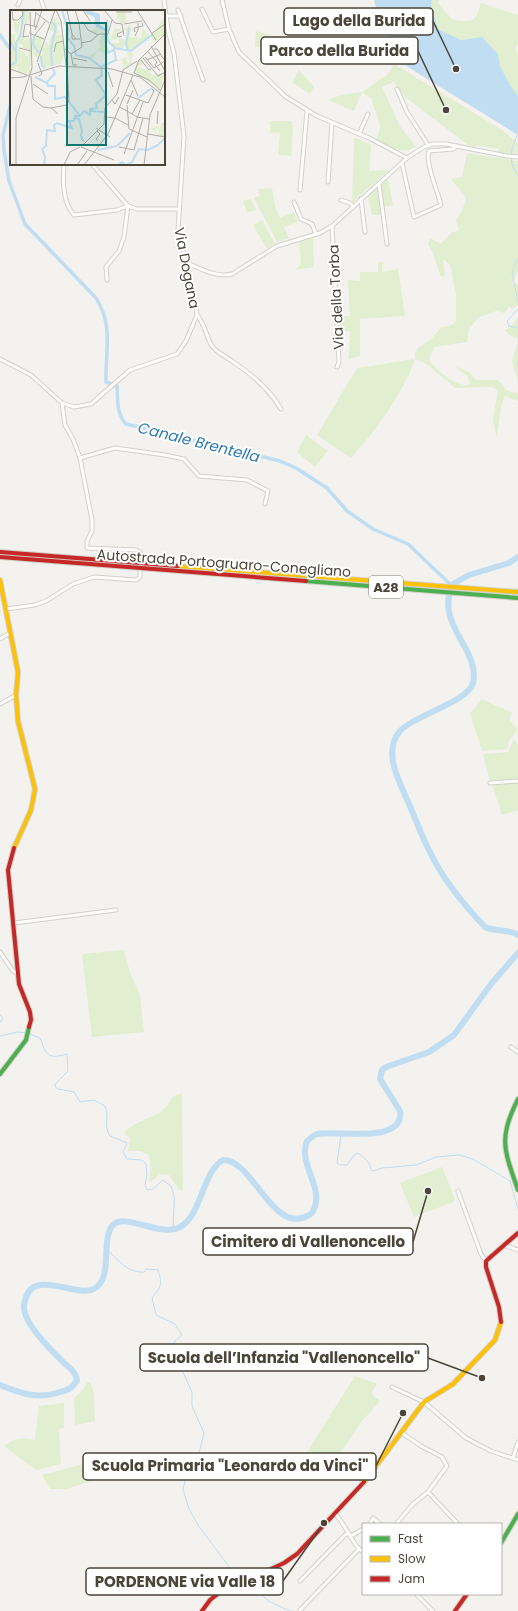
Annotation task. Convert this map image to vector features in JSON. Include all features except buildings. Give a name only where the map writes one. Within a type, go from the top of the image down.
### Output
[{"type":"main road","name":"Autostrada Portogruaro-Conegliano","points":[[0,552],[518,592]]},
{"type":"main road","name":"Autostrada Portogruaro-Conegliano","points":[[0,558],[518,598]]},
{"type":"main road","points":[[0,580],[18,672],[16,695],[18,721],[35,789],[35,799],[31,813],[9,860],[8,870],[14,923],[17,973],[19,984],[30,1012],[31,1020],[28,1033],[0,1074]]},
{"type":"main road","points":[[518,1099],[506,1123],[503,1137],[506,1155],[518,1190]]},
{"type":"main road","points":[[202,1611],[210,1600],[224,1591],[291,1558],[358,1490],[424,1402],[453,1384],[495,1340],[501,1322],[499,1307],[486,1267],[486,1261],[518,1233]]},
{"type":"main road","points":[[502,1540],[518,1514]]},
{"type":"main road","points":[[455,1611],[466,1595]]},
{"type":"street","points":[[18,5],[20,0]]},
{"type":"street","points":[[41,0],[45,10]]},
{"type":"street","name":"Via Dogana","points":[[62,403],[74,407],[88,405],[136,367],[167,358],[179,352],[197,315],[187,263],[178,230],[184,146],[184,124],[174,53],[168,30],[164,0]]},
{"type":"street","points":[[222,0],[229,29],[239,52],[276,89],[307,111],[359,134],[407,158]]},
{"type":"street","points":[[202,9],[213,32],[229,29]]},
{"type":"street","points":[[178,10],[203,80]]},
{"type":"street","points":[[167,16],[181,16]]},
{"type":"street","points":[[397,89],[407,112],[428,145]]},
{"type":"street","points":[[300,190],[307,111]]},
{"type":"street","points":[[359,134],[368,114]]},
{"type":"street","points":[[328,182],[332,123]]},
{"type":"street","points":[[187,263],[218,276],[224,276],[232,274],[277,246],[316,234],[332,226],[407,158],[428,145],[446,144],[511,157],[518,157]]},
{"type":"street","points":[[402,163],[414,217],[441,204],[430,166],[428,156],[429,152],[453,149],[457,146]]},
{"type":"street","points":[[64,165],[63,182],[66,197],[74,215],[117,210],[128,206]]},
{"type":"street","points":[[93,165],[128,206],[137,209],[179,209]]},
{"type":"street","points":[[379,184],[386,244]]},
{"type":"street","points":[[361,199],[365,232]]},
{"type":"street","points":[[341,200],[350,203],[353,206]]},
{"type":"street","points":[[294,202],[301,219],[312,224],[316,234]]},
{"type":"street","points":[[107,280],[106,267],[119,250],[124,237],[128,206]]},
{"type":"street","name":"Via della Torba","points":[[332,226],[339,362],[337,367]]},
{"type":"street","points":[[197,315],[203,323],[212,346],[220,354],[233,361],[259,382],[282,408]]},
{"type":"street","points":[[0,359],[32,375],[62,403],[65,425],[73,439],[80,458],[92,520],[92,531],[87,541],[87,548],[136,550],[141,553],[141,560]]},
{"type":"street","points":[[259,382],[263,378]]},
{"type":"street","points":[[80,458],[115,448],[184,459],[200,476],[246,480],[268,491],[265,504]]},
{"type":"street","points":[[6,609],[35,605],[46,601],[73,584],[94,577],[136,580],[140,577],[140,572]]},
{"type":"street","points":[[0,639],[11,632]]},
{"type":"street","points":[[0,704],[16,695]]},
{"type":"street","points":[[490,783],[518,782]]},
{"type":"street","points":[[14,923],[116,910]]},
{"type":"street","points":[[0,952],[13,970],[17,973]]},
{"type":"street","points":[[511,1047],[518,1052]]},
{"type":"street","points":[[458,1191],[481,1254],[486,1261]]},
{"type":"street","points":[[503,1245],[518,1250]]},
{"type":"street","points":[[392,1387],[424,1402],[466,1438],[492,1451],[518,1460]]},
{"type":"street","points":[[397,1523],[413,1504],[428,1492],[447,1466],[442,1457],[421,1446],[402,1432]]},
{"type":"street","points":[[513,1458],[518,1442]]},
{"type":"street","points":[[428,1492],[457,1523]]},
{"type":"street","points":[[335,1514],[343,1522],[359,1549],[362,1551]]},
{"type":"street","points":[[371,1523],[374,1518],[379,1523]]},
{"type":"street","points":[[300,1581],[350,1534],[362,1529]]},
{"type":"street","points":[[300,1610],[359,1549]]},
{"type":"street","points":[[417,1595],[433,1611]]},
{"type":"green space","points":[[432,0],[439,0],[438,3],[452,19],[463,21],[472,20],[477,16],[481,3],[518,15],[518,44],[515,49],[518,54],[518,96],[510,85],[500,66],[498,54],[482,37],[461,40],[438,29],[431,5]]},
{"type":"green space","points":[[256,31],[269,35],[272,46],[255,47]]},
{"type":"green space","points":[[394,64],[502,130],[518,143],[518,153],[511,154],[498,152],[498,149],[468,145],[404,96],[392,80],[393,82],[382,87],[400,126],[416,147],[405,150],[396,149],[377,140],[380,125],[371,98],[362,92],[388,74]]},
{"type":"green space","points":[[299,70],[314,87],[310,94],[292,82]]},
{"type":"green space","points":[[362,92],[354,111],[328,100],[341,95]]},
{"type":"green space","points":[[270,121],[292,121],[293,129],[291,156],[278,155],[280,133],[270,133]]},
{"type":"green space","points":[[354,137],[371,145],[369,171],[389,170],[352,203]]},
{"type":"green space","points":[[467,153],[518,161],[518,271],[512,284],[517,283],[518,285],[518,305],[512,309],[509,306],[505,313],[496,311],[478,318],[469,329],[467,342],[434,347],[429,360],[448,378],[460,384],[470,384],[468,377],[455,366],[469,372],[476,380],[498,380],[507,391],[518,393],[518,401],[505,396],[501,406],[497,438],[493,420],[498,390],[491,387],[455,388],[427,364],[415,359],[415,353],[418,348],[430,340],[442,327],[452,325],[456,321],[456,294],[450,265],[443,259],[445,275],[441,277],[428,244],[430,238],[441,244],[452,232],[459,231],[456,220],[462,211],[466,198],[451,179],[462,177]]},
{"type":"green space","points":[[388,179],[393,205],[381,207],[381,215],[372,215],[368,196]]},
{"type":"green space","points":[[272,188],[275,207],[280,218],[294,212],[298,222],[284,227],[289,238],[277,242],[254,198],[259,196],[259,189]]},
{"type":"green space","points":[[251,199],[256,210],[247,213],[243,201]]},
{"type":"green space","points":[[262,220],[275,244],[267,249],[253,225]]},
{"type":"green space","points":[[313,238],[314,267],[295,270],[301,264],[299,242]]},
{"type":"green space","points":[[383,262],[382,272],[398,269],[405,316],[360,319],[360,356],[349,359],[350,331],[341,331],[339,316],[350,316],[348,280],[360,281],[360,272],[378,272],[378,263]]},
{"type":"green space","points":[[518,317],[518,382],[512,361],[517,345],[517,339],[509,335],[505,330],[511,327]]},
{"type":"green space","points":[[415,359],[410,372],[388,411],[370,436],[351,458],[317,435],[357,368]]},
{"type":"green space","points":[[306,435],[328,451],[315,467],[297,452]]},
{"type":"green space","points":[[482,699],[512,713],[509,720],[518,729],[509,741],[507,749],[482,751],[470,713]]},
{"type":"green space","points":[[514,739],[518,745],[518,779],[490,781],[483,754],[508,752]]},
{"type":"green space","points":[[518,783],[518,810],[502,815],[492,784]]},
{"type":"green space","points":[[124,950],[130,973],[140,995],[144,1032],[92,1037],[82,954]]},
{"type":"green space","points":[[182,1093],[183,1190],[179,1190],[169,1175],[162,1174],[149,1182],[151,1168],[149,1155],[140,1151],[128,1151],[130,1138],[124,1132],[135,1124],[159,1113],[167,1106],[172,1097]]},
{"type":"green space","points":[[442,1167],[455,1199],[453,1202],[414,1217],[400,1183]]},
{"type":"green space","points":[[355,1376],[377,1384],[371,1394],[380,1401],[362,1421],[329,1469],[306,1454]]},
{"type":"green space","points":[[87,1382],[90,1382],[94,1393],[95,1421],[75,1425],[74,1398],[83,1390]]},
{"type":"green space","points":[[64,1403],[64,1428],[59,1429],[61,1464],[36,1470],[4,1446],[11,1441],[19,1439],[35,1440],[39,1406]]},
{"type":"green space","points":[[95,1461],[103,1477],[67,1489],[50,1489],[42,1475]]},
{"type":"water","points":[[374,0],[432,0],[431,5],[438,29],[461,40],[482,37],[498,54],[500,66],[510,85],[518,96],[518,135],[392,56],[388,32],[379,19]]},
{"type":"waterway","name":"Canale Brentella","points":[[0,35],[10,49]]},
{"type":"waterway","name":"Canale Brentella","points":[[10,106],[3,135],[9,181],[25,224],[96,298],[102,308],[107,329],[106,382],[117,386],[119,411],[126,424],[280,461],[296,468],[327,488],[347,511],[373,529],[408,544],[451,585]]},
{"type":"waterway","points":[[518,133],[511,155],[512,165],[518,176]]},
{"type":"waterway","points":[[518,259],[512,272],[518,302]]},
{"type":"waterway","points":[[518,309],[507,321],[509,326],[518,328]]},
{"type":"waterway","points":[[518,360],[518,367]]},
{"type":"waterway","points":[[518,557],[509,563],[469,575],[451,585],[448,609],[455,630],[469,655],[474,673],[473,683],[469,690],[462,696],[408,724],[401,730],[395,739],[392,757],[397,777],[422,835],[448,883],[485,927],[493,930],[511,932],[518,935]]},
{"type":"waterway","points":[[0,1385],[22,1393],[37,1395],[52,1394],[68,1389],[74,1385],[77,1380],[73,1372],[45,1343],[28,1320],[24,1306],[28,1293],[35,1286],[45,1285],[80,1290],[90,1290],[98,1286],[105,1272],[109,1231],[113,1225],[126,1221],[163,1230],[172,1230],[180,1227],[193,1213],[211,1174],[216,1166],[223,1160],[234,1163],[245,1172],[275,1208],[286,1216],[299,1219],[312,1213],[316,1204],[316,1195],[306,1159],[305,1150],[307,1141],[317,1134],[367,1134],[381,1132],[392,1128],[399,1122],[400,1111],[380,1079],[382,1070],[386,1067],[429,1052],[454,1035],[491,984],[518,953]]},
{"type":"waterway","points":[[0,1015],[3,1018],[0,1023]]},
{"type":"waterway","points":[[0,1036],[18,1032],[27,1033]]},
{"type":"waterway","points":[[30,1034],[40,1038],[46,1052],[51,1056],[67,1054],[68,1071],[56,1083],[55,1087],[74,1092],[80,1102],[94,1100],[105,1106],[107,1113],[107,1128],[110,1136],[127,1143],[123,1152],[127,1159],[142,1160],[146,1164],[147,1175],[145,1185],[147,1190],[153,1189],[163,1180],[171,1186],[174,1197],[174,1230]]},
{"type":"waterway","points":[[341,1135],[337,1163],[340,1165],[347,1165],[354,1155],[358,1153],[366,1160],[371,1170],[374,1171],[382,1168],[416,1165],[436,1157],[459,1155],[473,1159],[510,1181],[518,1209]]},
{"type":"waterway","points":[[107,1250],[128,1268],[138,1272],[144,1272],[147,1269],[158,1270],[161,1282],[152,1298],[156,1315],[175,1324],[182,1335],[174,1342],[174,1352],[192,1392],[192,1406],[204,1433],[196,1465],[186,1477],[183,1489],[189,1509],[198,1525],[239,1580]]},
{"type":"waterway","points":[[243,1585],[248,1584],[270,1602],[290,1611]]},
{"type":"traffic: fast","points":[[306,581],[518,598]]},
{"type":"traffic: fast","points":[[0,1074],[26,1040],[29,1027]]},
{"type":"traffic: fast","points":[[518,1099],[508,1124],[505,1144],[509,1164],[518,1190]]},
{"type":"traffic: fast","points":[[502,1541],[518,1514]]},
{"type":"traffic: slow","points":[[178,566],[518,592]]},
{"type":"traffic: slow","points":[[0,580],[18,672],[16,695],[18,721],[35,789],[31,810],[14,848]]},
{"type":"traffic: slow","points":[[364,1482],[424,1402],[453,1384],[495,1340],[501,1322]]},
{"type":"traffic: jam","points":[[0,552],[178,566]]},
{"type":"traffic: jam","points":[[0,557],[306,581]]},
{"type":"traffic: jam","points":[[14,848],[8,870],[19,984],[30,1012],[31,1020],[29,1027]]},
{"type":"traffic: jam","points":[[501,1322],[499,1307],[486,1267],[486,1261],[518,1233]]},
{"type":"traffic: jam","points":[[202,1611],[210,1600],[219,1593],[284,1563],[297,1554],[364,1482]]},
{"type":"traffic: jam","points":[[455,1611],[466,1595]]},
{"type":"place","name":"Lago della Burida","points":[[456,69]]},
{"type":"place","name":"Parco della Burida","points":[[446,110]]},
{"type":"place","name":"Cimitero di Vallenoncello","points":[[428,1191]]},
{"type":"place","name":"Scuola dell’Infanzia \"Vallenoncello\"","points":[[482,1378]]},
{"type":"place","name":"Scuola Primaria \"Leonardo da Vinci\"","points":[[403,1413]]},
{"type":"place","name":"PORDENONE via Valle 18","points":[[324,1523]]}]
